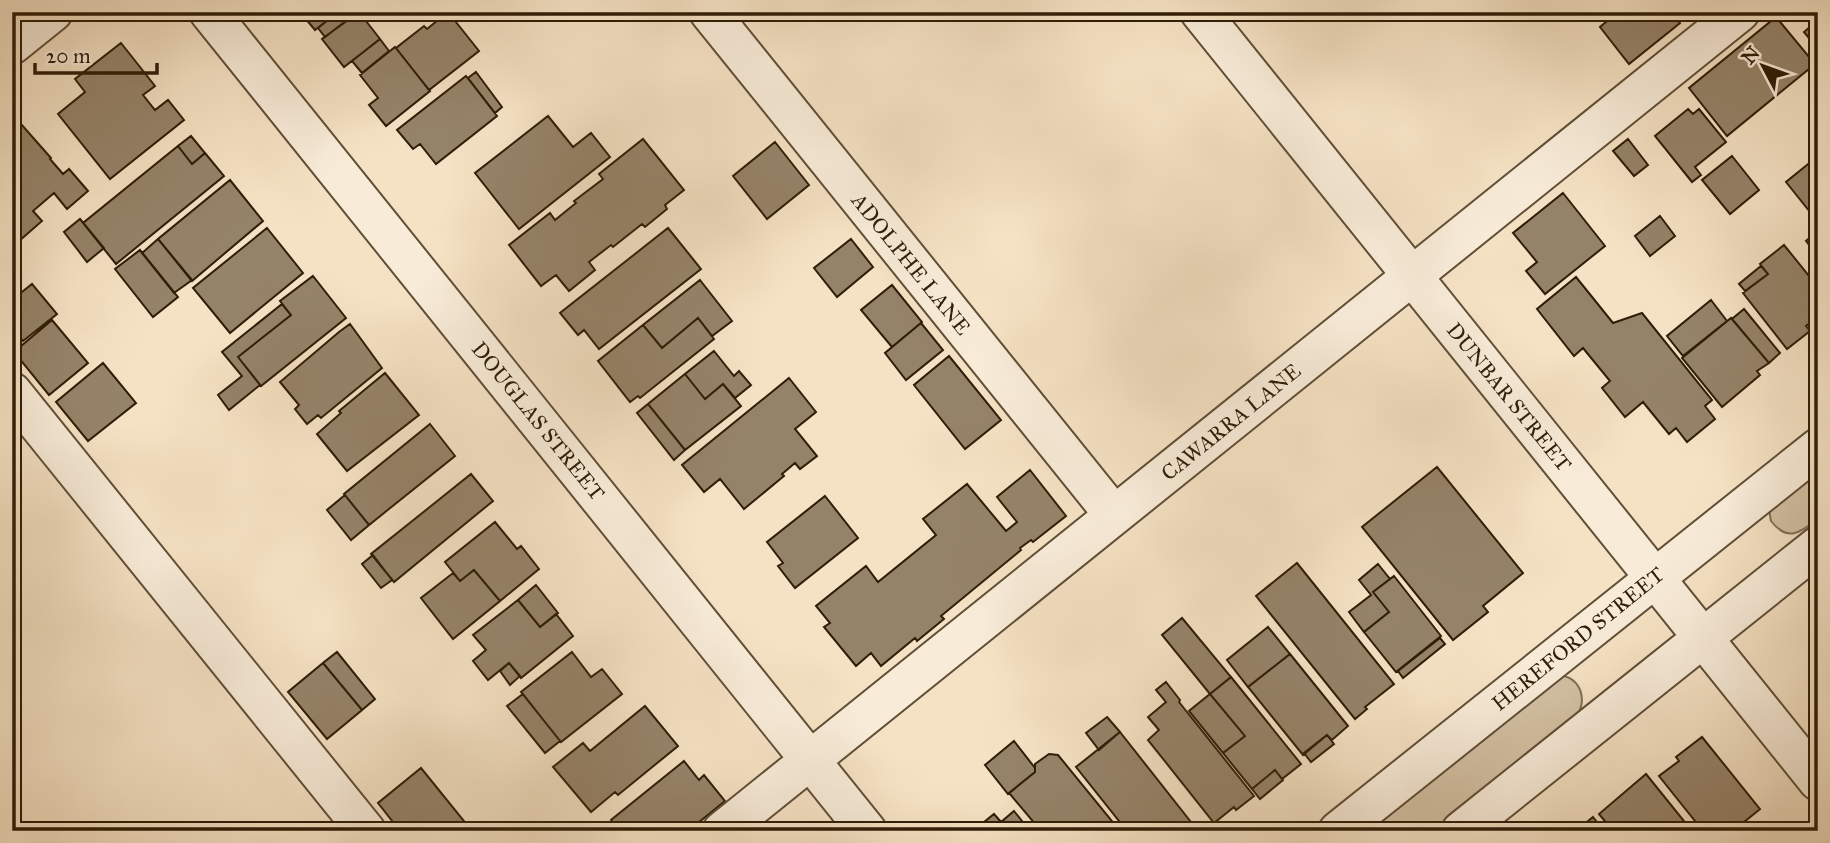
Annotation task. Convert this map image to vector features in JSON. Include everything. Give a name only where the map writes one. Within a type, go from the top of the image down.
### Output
[{"type":"street","points":[[12,45],[53,12]]},
{"type":"street","name":"DOUGLAS STREET","points":[[209,12],[867,831]]},
{"type":"street","name":"ADOLPHE LANE","points":[[709,12],[1114,516]]},
{"type":"street","name":"DUNBAR STREET","points":[[1200,12],[1818,781]]},
{"type":"street","name":"CAWARRA LANE","points":[[722,831],[1412,276],[1721,18]]},
{"type":"street","points":[[12,392],[366,831]]},
{"type":"street","name":"HEREFORD STREET","points":[[1338,831],[1818,448]]},
{"type":"street","points":[[1461,831],[1818,546]]},
{"type":"shaded area","points":[[1818,460],[1818,519],[1795,533],[1783,532],[1771,521],[1768,505]]},
{"type":"shaded area","points":[[1560,675],[1573,681],[1581,692],[1581,705],[1575,718],[1432,831],[1358,831]]},
{"type":"building","points":[[300,12],[338,12],[315,30]]},
{"type":"building","points":[[338,12],[356,13],[325,37],[318,28]]},
{"type":"building","points":[[359,12],[380,39],[344,67],[322,39]]},
{"type":"building","points":[[448,12],[479,51],[429,90],[396,48],[424,26],[427,29]]},
{"type":"building","points":[[1618,12],[1671,12],[1680,23],[1629,64],[1600,27]]},
{"type":"building","points":[[1776,17],[1815,64],[1727,136],[1689,88]]},
{"type":"building","points":[[1818,20],[1818,49],[1804,32]]},
{"type":"building","points":[[380,39],[389,51],[362,73],[352,61]]},
{"type":"building","points":[[121,43],[155,86],[143,95],[155,110],[168,100],[184,120],[110,179],[58,114],[85,92],[75,79]]},
{"type":"building","points":[[395,47],[430,91],[386,126],[369,105],[378,98],[360,75]]},
{"type":"building","points":[[476,72],[502,107],[495,113],[468,78]]},
{"type":"building","points":[[466,76],[497,116],[436,164],[420,144],[413,149],[397,130]]},
{"type":"building","points":[[1688,109],[1693,114],[1699,109],[1726,142],[1695,167],[1701,175],[1692,182],[1655,136]]},
{"type":"building","points":[[13,115],[63,174],[69,169],[88,191],[67,209],[54,193],[33,211],[42,221],[19,241],[12,233]]},
{"type":"building","points":[[548,116],[573,147],[591,133],[610,157],[519,229],[475,173]]},
{"type":"building","points":[[191,136],[205,153],[192,164],[178,146]]},
{"type":"building","points":[[643,139],[684,190],[665,205],[667,209],[645,227],[642,224],[589,262],[595,270],[569,291],[556,275],[541,286],[509,245],[550,213],[555,220],[576,203],[574,201],[603,179],[599,174]]},
{"type":"building","points":[[1628,139],[1648,165],[1634,176],[1613,151]]},
{"type":"building","points":[[775,142],[809,185],[767,219],[733,176]]},
{"type":"building","points":[[178,146],[192,164],[205,153],[224,176],[116,264],[83,223]]},
{"type":"building","points":[[1732,156],[1759,190],[1730,214],[1702,180]]},
{"type":"building","points":[[1818,156],[1818,222],[1786,182]]},
{"type":"building","points":[[230,180],[263,221],[192,281],[158,239]]},
{"type":"building","points":[[1563,193],[1605,246],[1545,294],[1526,271],[1537,262],[1513,233]]},
{"type":"building","points":[[1660,216],[1675,236],[1650,256],[1635,236]]},
{"type":"building","points":[[80,219],[104,248],[87,262],[64,232]]},
{"type":"building","points":[[267,228],[303,273],[230,333],[193,288]]},
{"type":"building","points":[[668,228],[701,269],[599,349],[584,330],[578,335],[560,313]]},
{"type":"building","points":[[1818,231],[1818,256],[1806,241]]},
{"type":"building","points":[[158,239],[192,280],[174,293],[142,253]]},
{"type":"building","points":[[851,239],[873,267],[837,297],[814,268]]},
{"type":"building","points":[[1784,245],[1818,287],[1818,317],[1806,326],[1810,331],[1787,349],[1743,293],[1768,274],[1760,264]]},
{"type":"building","points":[[140,250],[178,297],[153,317],[115,269]]},
{"type":"building","points":[[1761,266],[1768,274],[1745,291],[1739,284]]},
{"type":"building","points":[[313,276],[346,318],[261,386],[238,357],[291,315],[280,301]]},
{"type":"building","points":[[1576,277],[1613,323],[1642,313],[1712,400],[1705,406],[1715,419],[1687,442],[1676,428],[1669,434],[1643,402],[1625,417],[1602,388],[1610,381],[1583,348],[1574,356],[1537,309]]},
{"type":"building","points":[[700,280],[732,321],[712,336],[698,318],[662,348],[643,325]]},
{"type":"building","points":[[32,284],[57,314],[23,341],[12,329],[12,300]]},
{"type":"building","points":[[892,285],[922,322],[892,347],[861,310]]},
{"type":"building","points":[[1711,300],[1727,321],[1683,356],[1667,336]]},
{"type":"building","points":[[282,304],[291,315],[238,357],[260,385],[229,410],[218,395],[242,376],[222,352]]},
{"type":"building","points":[[1744,309],[1780,353],[1769,363],[1732,319]]},
{"type":"building","points":[[698,318],[714,339],[640,398],[638,396],[630,402],[598,361],[643,325],[662,348]]},
{"type":"building","points":[[1731,318],[1769,363],[1757,371],[1760,375],[1722,407],[1682,358]]},
{"type":"building","points":[[52,320],[88,363],[49,395],[14,352]]},
{"type":"building","points":[[921,323],[943,350],[906,380],[885,353]]},
{"type":"building","points":[[350,324],[382,368],[321,418],[318,415],[307,424],[295,409],[299,405],[280,382]]},
{"type":"building","points":[[714,351],[734,376],[739,371],[751,385],[735,398],[723,384],[705,399],[685,374]]},
{"type":"building","points":[[949,356],[1001,420],[965,449],[914,385]]},
{"type":"building","points":[[103,363],[136,403],[88,441],[56,402]]},
{"type":"building","points":[[385,373],[419,415],[347,471],[317,434],[341,413],[339,411]]},
{"type":"building","points":[[685,374],[705,399],[723,384],[741,406],[685,450],[648,404]]},
{"type":"building","points":[[789,378],[816,412],[795,429],[817,456],[800,469],[795,463],[782,474],[784,476],[744,509],[720,479],[704,492],[682,465]]},
{"type":"building","points":[[648,404],[685,450],[674,460],[637,413]]},
{"type":"building","points":[[430,424],[455,456],[369,525],[344,494]]},
{"type":"building","points":[[1437,467],[1523,573],[1483,606],[1488,612],[1453,640],[1362,527]]},
{"type":"building","points":[[1030,470],[1066,516],[1033,542],[1031,540],[1020,548],[1021,550],[941,616],[944,619],[917,641],[915,638],[881,666],[871,653],[856,666],[824,627],[830,623],[816,606],[866,566],[878,582],[936,535],[923,519],[967,484],[1006,531],[1017,522],[997,497]]},
{"type":"building","points":[[471,474],[493,501],[394,582],[371,554]]},
{"type":"building","points":[[345,495],[369,525],[351,540],[327,510]]},
{"type":"building","points":[[825,496],[858,538],[795,588],[778,566],[783,563],[767,542]]},
{"type":"building","points":[[495,522],[517,549],[521,546],[539,569],[500,601],[474,570],[460,581],[445,562]]},
{"type":"building","points":[[373,555],[392,580],[381,588],[362,564]]},
{"type":"building","points":[[1297,563],[1394,684],[1365,707],[1367,709],[1355,719],[1256,596]]},
{"type":"building","points":[[1378,564],[1390,579],[1373,592],[1389,612],[1364,632],[1349,612],[1371,595],[1359,580]]},
{"type":"building","points":[[474,570],[500,601],[453,639],[421,598],[453,573],[460,581]]},
{"type":"building","points":[[1394,576],[1441,636],[1396,672],[1364,632],[1389,612],[1373,592]]},
{"type":"building","points":[[536,585],[558,613],[540,627],[518,600]]},
{"type":"building","points":[[518,600],[540,627],[556,614],[573,636],[521,678],[509,663],[488,680],[473,661],[486,650],[473,635]]},
{"type":"building","points":[[1182,618],[1231,677],[1210,694],[1162,635]]},
{"type":"building","points":[[1268,627],[1290,654],[1248,687],[1227,660]]},
{"type":"building","points":[[1440,638],[1445,644],[1403,678],[1398,671]]},
{"type":"building","points":[[337,652],[375,699],[362,710],[323,663]]},
{"type":"building","points":[[572,652],[591,677],[602,669],[622,694],[561,742],[521,692]]},
{"type":"building","points":[[1290,654],[1348,726],[1332,740],[1327,735],[1303,755],[1248,687]]},
{"type":"building","points":[[323,663],[362,710],[327,739],[288,692]]},
{"type":"building","points":[[509,663],[520,676],[510,685],[500,671]]},
{"type":"building","points":[[1231,677],[1301,764],[1282,779],[1275,770],[1252,789],[1223,753],[1245,736],[1210,694]]},
{"type":"building","points":[[1166,682],[1254,796],[1214,823],[1148,740],[1159,730],[1148,717],[1166,702],[1156,690]]},
{"type":"building","points":[[523,694],[560,741],[545,753],[507,706]]},
{"type":"building","points":[[1210,694],[1245,736],[1223,753],[1189,711]]},
{"type":"building","points":[[645,706],[678,746],[618,795],[615,792],[591,812],[553,767],[583,743],[590,751]]},
{"type":"building","points":[[1107,717],[1120,732],[1099,750],[1086,733]]},
{"type":"building","points":[[1120,732],[1198,831],[1127,831],[1076,767]]},
{"type":"building","points":[[1327,735],[1334,744],[1311,762],[1304,753]]},
{"type":"building","points":[[1702,737],[1760,809],[1733,831],[1703,831],[1659,776],[1679,761],[1676,757]]},
{"type":"building","points":[[1014,741],[1035,768],[1035,772],[1008,794],[985,765]]},
{"type":"building","points":[[1049,754],[1058,755],[1120,831],[1041,831],[1009,793],[1035,772],[1035,764]]},
{"type":"building","points":[[684,761],[699,780],[704,775],[725,801],[688,831],[620,831],[611,820]]},
{"type":"building","points":[[421,768],[464,821],[451,831],[400,831],[378,803]]},
{"type":"building","points":[[1275,770],[1283,780],[1260,799],[1252,789]]},
{"type":"building","points":[[1646,774],[1692,831],[1613,831],[1599,814]]},
{"type":"building","points":[[1014,811],[1030,831],[973,831],[994,814],[1001,822]]},
{"type":"building","points":[[1593,817],[1604,831],[1576,831]]}]
